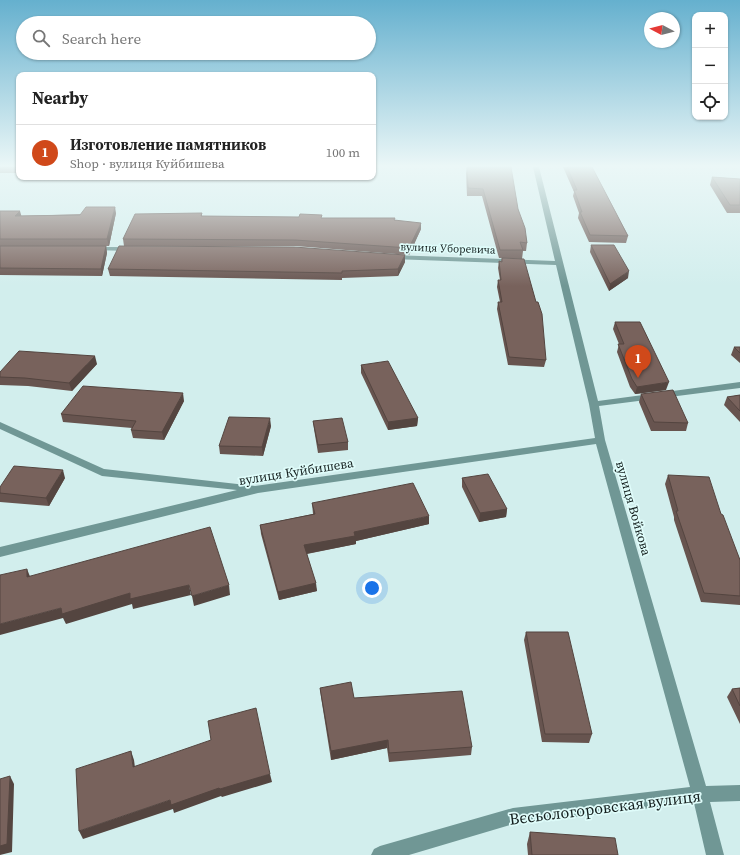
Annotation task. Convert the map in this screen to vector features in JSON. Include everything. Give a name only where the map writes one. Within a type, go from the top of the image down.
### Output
[{"type":"street","name":"вулиця Войкова","points":[[546,207],[594,404],[600,440],[700,794],[715,855]]},
{"type":"street","points":[[88,249],[136,249]]},
{"type":"street","name":"вулиця Уборевича","points":[[386,256],[432,260],[560,263]]},
{"type":"street","points":[[594,404],[740,385]]},
{"type":"street","points":[[0,425],[102,472],[258,489]]},
{"type":"street","name":"вулиця Куйбишева","points":[[0,552],[258,489],[600,440]]},
{"type":"street","name":"Вєсьологоровская вулиця","points":[[380,855],[514,816],[700,794],[740,793]]},
{"type":"building","points":[[86,207],[115,207],[107,239],[0,239],[0,211],[20,211],[15,216],[80,215]]},
{"type":"building","points":[[488,207],[518,207],[525,228],[527,243],[520,242],[523,250],[500,250]]},
{"type":"building","points":[[580,207],[613,207],[628,236],[590,235],[580,212],[582,212]]},
{"type":"building","points":[[202,213],[201,216],[299,217],[300,214],[322,215],[321,218],[395,218],[394,220],[421,223],[409,248],[295,240],[123,239],[135,214]]},
{"type":"building","points":[[591,245],[614,245],[629,271],[610,284]]},
{"type":"building","points":[[0,246],[106,246],[101,269],[0,268]]},
{"type":"building","points":[[119,246],[294,247],[405,255],[398,269],[342,271],[342,273],[108,269]]},
{"type":"building","points":[[502,258],[524,259],[536,302],[538,302],[542,314],[546,360],[509,357],[498,302],[502,302],[498,280],[501,280],[499,261],[502,262]]},
{"type":"building","points":[[615,322],[640,322],[669,382],[637,387],[632,379],[618,344],[624,344]]},
{"type":"building","points":[[734,347],[740,347],[740,353]]},
{"type":"building","points":[[19,351],[95,356],[69,383],[0,377],[0,372]]},
{"type":"building","points":[[388,361],[418,418],[388,422],[361,365]]},
{"type":"building","points":[[83,386],[183,393],[162,432],[131,430],[136,421],[61,414]]},
{"type":"building","points":[[673,390],[688,423],[654,422],[641,394]]},
{"type":"building","points":[[740,395],[740,411],[727,397]]},
{"type":"building","points":[[229,417],[270,418],[262,447],[219,446]]},
{"type":"building","points":[[342,418],[348,442],[318,445],[313,421]]},
{"type":"building","points":[[14,466],[63,470],[46,498],[0,493],[0,487]]},
{"type":"building","points":[[488,474],[507,509],[480,513],[462,478]]},
{"type":"building","points":[[668,475],[709,477],[721,514],[723,515],[740,560],[740,596],[704,593],[676,511],[678,511]]},
{"type":"building","points":[[413,483],[429,516],[354,532],[355,536],[304,545],[316,583],[278,592],[260,525],[315,514],[312,503]]},
{"type":"building","points":[[210,527],[229,585],[192,596],[189,585],[130,599],[130,593],[62,614],[61,608],[0,624],[0,575],[27,569],[27,577]]},
{"type":"building","points":[[526,632],[568,632],[592,734],[545,734]]},
{"type":"building","points":[[351,682],[354,698],[462,691],[472,747],[389,753],[388,740],[331,751],[320,688]]},
{"type":"building","points":[[740,688],[740,706],[732,689]]},
{"type":"building","points":[[256,708],[270,774],[220,789],[219,788],[171,805],[170,800],[79,831],[76,769],[131,751],[133,767],[211,740],[208,721]]},
{"type":"building","points":[[10,776],[7,844],[0,846],[0,779]]},
{"type":"building","points":[[530,832],[615,838],[618,855],[532,855]]},
{"type":"place","name":"Изготовление памятников","points":[[638,378]]}]
